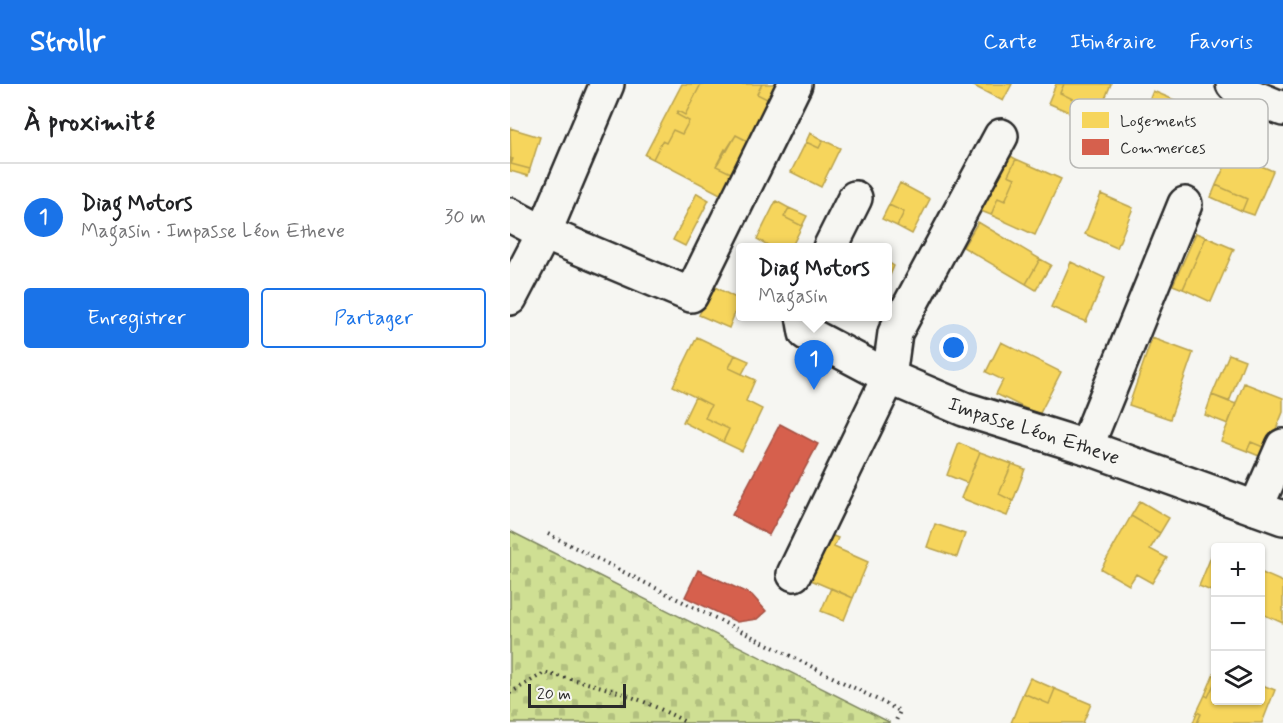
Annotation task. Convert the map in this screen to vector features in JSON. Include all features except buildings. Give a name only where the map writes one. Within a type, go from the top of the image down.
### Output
[{"type":"street","points":[[510,298],[544,233],[606,84]]},
{"type":"street","points":[[510,215],[544,233],[691,295],[795,84]]},
{"type":"street","points":[[1233,84],[1242,92],[1259,99]]},
{"type":"street","points":[[1268,103],[1283,109]]},
{"type":"street","points":[[794,574],[889,377],[895,333],[1001,136]]},
{"type":"street","points":[[832,243],[855,198]]},
{"type":"street","points":[[1086,447],[1185,204]]},
{"type":"street","name":"Impasse Léon Etheve","points":[[804,321],[806,333],[889,377],[964,409],[1274,508]]},
{"type":"street","points":[[1274,508],[1283,446]]},
{"type":"path","points":[[548,534],[900,711],[895,723]]},
{"type":"path","points":[[510,693],[544,673],[601,686],[648,702],[687,723]]},
{"type":"green space","points":[[510,531],[889,722],[889,723],[510,723]]},
{"type":"place","name":"Diag Motors","points":[[814,390]]}]
